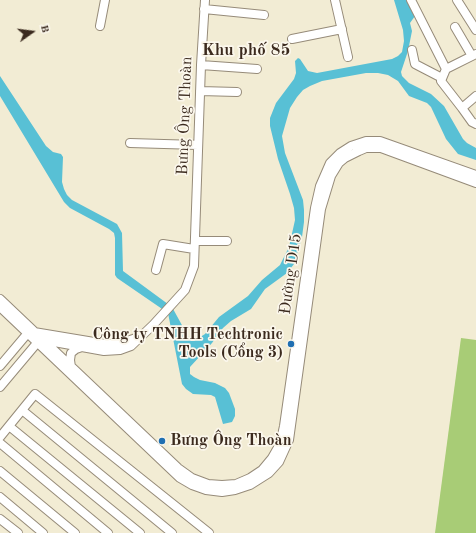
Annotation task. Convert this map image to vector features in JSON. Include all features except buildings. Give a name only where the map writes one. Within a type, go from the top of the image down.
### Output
[{"type":"street","points":[[100,26],[105,0]]},
{"type":"street","name":"Bưng Ông Thoàn","points":[[40,342],[104,351],[120,350],[131,346],[142,336],[185,290],[194,266],[201,65],[205,0]]},
{"type":"street","points":[[335,0],[348,57]]},
{"type":"street","points":[[411,0],[446,70]]},
{"type":"street","points":[[457,0],[473,17],[476,30]]},
{"type":"street","points":[[204,9],[264,15]]},
{"type":"street","points":[[455,27],[474,55],[446,70],[441,81],[472,122],[476,124]]},
{"type":"street","points":[[292,39],[342,29]]},
{"type":"street","points":[[412,50],[415,64],[442,78]]},
{"type":"street","points":[[201,65],[257,69]]},
{"type":"street","points":[[200,91],[237,92]]},
{"type":"street","points":[[462,108],[476,96]]},
{"type":"street","name":"Đường D15","points":[[0,299],[31,333],[174,474],[192,485],[214,492],[228,492],[250,485],[263,478],[279,462],[286,448],[289,436],[316,201],[323,177],[330,163],[351,146],[366,141],[380,142],[476,176]]},
{"type":"street","points":[[130,143],[198,144]]},
{"type":"street","name":"Đường D15","points":[[40,342],[71,367],[178,468],[200,482],[222,485],[236,484],[256,475],[268,464],[277,451],[283,435],[296,366],[321,209],[331,176],[339,163],[345,158],[366,148],[381,148],[476,183]]},
{"type":"street","points":[[195,241],[227,241]]},
{"type":"street","points":[[156,270],[163,244],[194,249]]},
{"type":"street","name":"Đường D15","points":[[0,307],[31,333]]},
{"type":"street","points":[[0,366],[31,333],[112,345],[142,336]]},
{"type":"street","points":[[0,387],[40,342]]},
{"type":"street","points":[[71,367],[70,358],[72,351],[84,347]]},
{"type":"street","points":[[0,437],[35,394],[209,533]]},
{"type":"street","points":[[22,410],[172,533]]},
{"type":"street","points":[[9,426],[140,533]]},
{"type":"street","points":[[0,443],[108,533]]},
{"type":"street","points":[[0,471],[75,533]]},
{"type":"street","points":[[0,497],[43,533]]},
{"type":"street","points":[[0,519],[18,533]]},
{"type":"green space","points":[[461,338],[476,340],[476,533],[435,533]]},
{"type":"water","points":[[394,0],[410,0],[415,16],[410,23],[412,31],[408,51],[401,72],[402,76],[409,83],[431,94],[444,106],[463,139],[476,148],[476,160],[458,154],[446,139],[431,107],[427,103],[409,96],[398,81],[388,75],[366,73],[322,81],[303,90],[290,108],[282,136],[285,153],[303,200],[304,210],[302,237],[294,264],[287,273],[265,289],[251,309],[231,321],[223,328],[212,343],[190,367],[190,374],[194,377],[200,380],[215,383],[225,388],[229,393],[235,409],[235,416],[232,422],[223,424],[215,397],[211,395],[193,394],[182,384],[168,313],[117,278],[115,275],[114,233],[70,208],[64,202],[0,96],[0,76],[46,146],[53,152],[61,154],[63,157],[62,182],[67,195],[72,200],[117,224],[122,233],[123,271],[172,307],[189,338],[191,341],[194,341],[205,334],[219,317],[248,296],[262,280],[280,265],[289,247],[295,220],[294,208],[278,159],[270,126],[270,118],[276,103],[294,79],[296,73],[295,61],[298,58],[300,59],[308,71],[317,73],[392,59],[398,56],[402,52],[404,41],[403,30]]},
{"type":"place","name":"Công ty TNHH Techtronic Tools (Cổng 3)","points":[[291,344]]},
{"type":"place","name":"Bưng Ông Thoàn","points":[[162,441]]},
{"type":"district","name":"Khu phố 85","points":[[246,51]]}]
